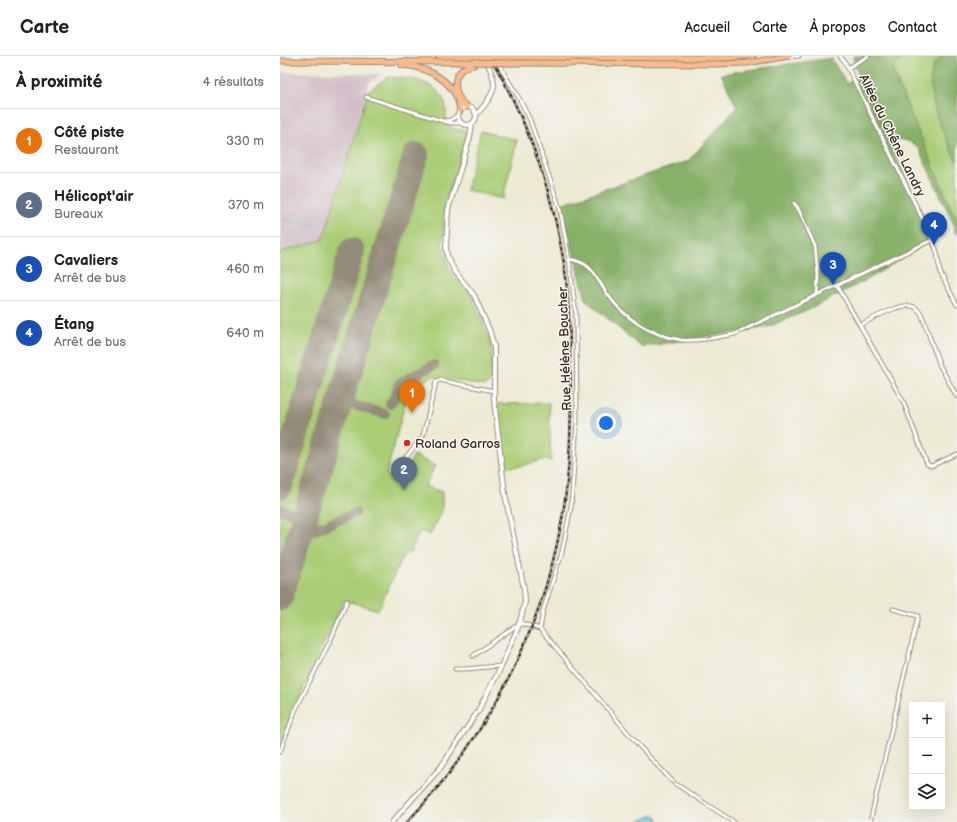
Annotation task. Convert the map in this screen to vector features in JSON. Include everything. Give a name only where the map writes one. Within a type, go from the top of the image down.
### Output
[{"type":"main road","points":[[438,56],[719,58],[753,56]]},
{"type":"main road","points":[[280,61],[474,64],[720,64],[747,63],[788,56]]},
{"type":"main road","points":[[387,62],[392,64],[419,67],[440,77],[453,91],[458,100],[459,113]]},
{"type":"main road","points":[[467,107],[456,91],[456,79],[461,70],[474,64]]},
{"type":"street","points":[[392,822],[441,767],[478,711],[502,666],[520,623],[525,602],[524,589],[505,494],[494,391],[494,356],[492,339],[474,295],[450,264],[446,248],[448,210],[472,123],[494,90],[492,73],[483,56]]},
{"type":"street","name":"Rue Hélène Boucher","points":[[494,56],[519,98],[533,128],[560,209],[569,259],[576,314],[577,422],[571,507],[562,552],[543,611],[540,629]]},
{"type":"street","points":[[788,56],[799,56]]},
{"type":"street","name":"Allée du Chêne Landry","points":[[840,56],[845,62],[932,240],[937,252],[940,272],[955,298],[957,306]]},
{"type":"street","name":"Allée du Chêne Landry","points":[[844,56],[845,62]]},
{"type":"street","points":[[848,68],[868,56]]},
{"type":"street","points":[[366,97],[452,124],[472,123]]},
{"type":"street","points":[[443,121],[450,120],[467,107],[473,109],[485,104]]},
{"type":"street","points":[[473,109],[476,115]]},
{"type":"street","points":[[459,113],[459,120],[464,124],[470,133]]},
{"type":"street","points":[[794,203],[815,246],[818,275],[817,295]]},
{"type":"street","points":[[569,259],[582,262],[592,269],[605,292],[616,306],[634,321],[652,331],[682,340],[702,339],[735,334],[932,240]]},
{"type":"street","points":[[837,285],[903,401],[927,464],[931,466],[957,454]]},
{"type":"street","points":[[860,325],[897,307],[915,307],[921,313],[940,366],[957,397]]},
{"type":"street","points":[[395,475],[406,457],[422,436],[428,421],[436,382],[440,380],[494,391]]},
{"type":"street","points":[[280,752],[294,711],[331,639],[347,601]]},
{"type":"street","points":[[870,822],[918,616],[893,609]]},
{"type":"street","points":[[520,623],[540,629],[640,747],[674,783],[734,822]]},
{"type":"street","points":[[473,656],[520,623]]},
{"type":"street","points":[[455,669],[467,670],[488,666],[502,666]]},
{"type":"shaded area","points":[[280,72],[381,74],[369,83],[323,241],[280,252]]},
{"type":"green space","points":[[853,56],[904,56],[895,64],[893,72],[957,222],[957,235],[954,232],[953,229],[955,227],[918,147],[905,140],[891,142],[857,71]]},
{"type":"green space","points":[[885,56],[957,56],[957,222],[914,133],[890,144],[858,76]]},
{"type":"green space","points":[[943,56],[957,56],[957,162],[936,114],[931,88],[931,76],[934,65]]},
{"type":"green space","points":[[831,58],[847,84],[858,76],[934,238],[870,278],[806,311],[768,327],[641,347],[586,300],[561,204],[688,161],[737,107],[721,74]]},
{"type":"green space","points":[[388,77],[411,79],[431,86],[437,91],[445,102],[446,119],[450,127],[464,130],[467,134],[445,207],[442,243],[450,270],[471,294],[491,343],[492,356],[490,382],[485,386],[433,376],[409,389],[386,475],[400,480],[414,455],[435,466],[425,486],[442,492],[442,509],[430,535],[420,531],[411,551],[403,556],[378,610],[344,600],[293,711],[280,747],[280,252],[323,240],[368,91]]},
{"type":"green space","points":[[481,131],[517,140],[503,199],[466,190]]},
{"type":"green space","points":[[549,403],[551,461],[541,460],[521,466],[505,467],[497,404]]},
{"type":"water","points":[[655,814],[659,822],[638,822]]},
{"type":"waterway","points":[[280,216],[287,221],[320,225]]},
{"type":"taxiway","points":[[390,404],[399,384],[434,365]]},
{"type":"taxiway","points":[[345,388],[346,398],[353,405]]},
{"type":"taxiway","points":[[337,413],[342,407],[350,404],[385,414]]},
{"type":"taxiway","points":[[308,507],[308,518],[312,524],[323,526]]},
{"type":"taxiway","points":[[280,509],[298,514],[301,514],[307,510]]},
{"type":"taxiway","points":[[295,549],[300,539],[305,534],[355,513]]},
{"type":"runway","points":[[280,598],[416,155]]},
{"type":"runway","points":[[280,486],[352,251]]},
{"type":"railway","points":[[407,822],[435,791],[461,757],[484,722],[505,685],[524,646],[539,607],[552,566],[561,525],[567,484],[571,422],[570,340],[567,288],[561,249],[548,191],[529,135],[490,56]]},
{"type":"place","name":"Étang","points":[[934,245]]},
{"type":"place","name":"Cavaliers","points":[[833,285]]},
{"type":"place","name":"Côté piste","points":[[412,413]]},
{"type":"place","name":"Roland Garros","points":[[407,443]]},
{"type":"place","name":"Hélicopt'air","points":[[404,490]]}]
